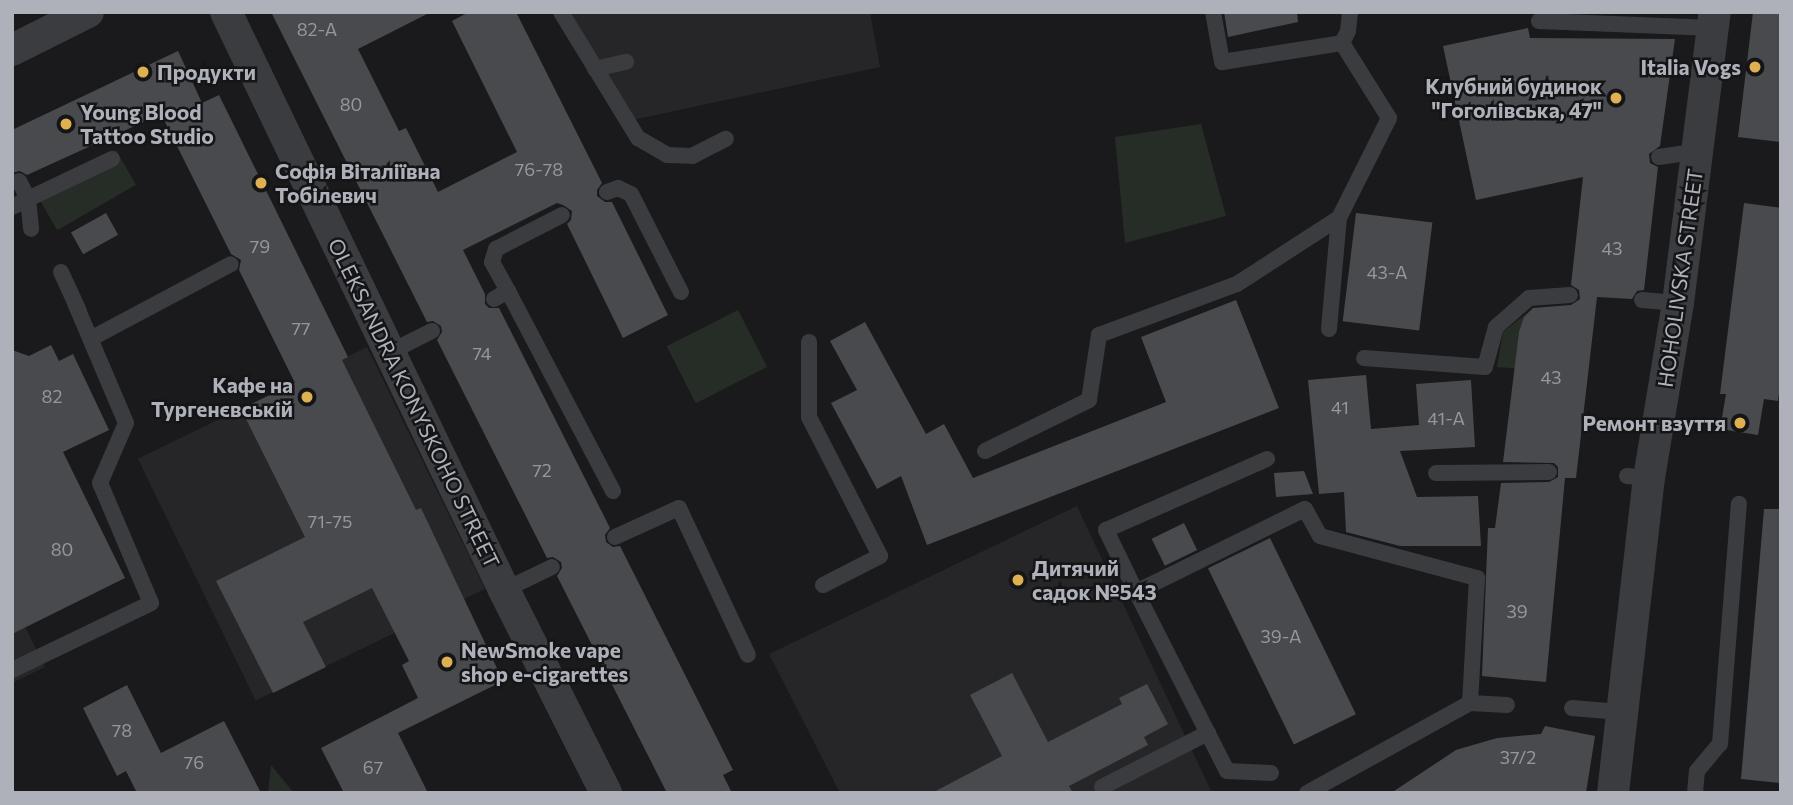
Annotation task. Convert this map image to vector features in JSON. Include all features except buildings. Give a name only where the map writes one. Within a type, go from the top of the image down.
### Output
[{"type":"street","points":[[12,50],[88,12]]},
{"type":"street","name":"OLEKSANDRA KONYSKOHO STREET","points":[[226,12],[504,590],[606,793]]},
{"type":"street","name":"HOHOLIVSKA STREET","points":[[1614,793],[1638,477],[1678,303],[1714,20]]},
{"type":"lane","points":[[561,12],[638,138],[667,155],[692,156],[726,139]]},
{"type":"lane","points":[[1213,12],[1222,62],[1342,43]]},
{"type":"lane","points":[[1342,43],[1349,31],[1350,12]]},
{"type":"lane","points":[[1539,21],[1714,20]]},
{"type":"lane","points":[[1329,329],[1339,218],[1389,118],[1342,43]]},
{"type":"lane","points":[[595,69],[626,62]]},
{"type":"lane","points":[[1659,157],[1699,151]]},
{"type":"lane","points":[[12,207],[112,159]]},
{"type":"lane","points":[[19,181],[28,199],[31,229]]},
{"type":"lane","points":[[607,192],[618,188],[631,194],[681,292]]},
{"type":"lane","points":[[562,215],[496,249],[492,262],[501,295],[613,491]]},
{"type":"lane","points":[[985,452],[1089,400],[1099,335],[1237,284],[1339,218]]},
{"type":"lane","points":[[92,338],[230,264]]},
{"type":"lane","points":[[12,670],[151,603],[100,483],[127,423],[61,272]]},
{"type":"lane","points":[[1364,358],[1485,367],[1496,327],[1529,298],[1570,295]]},
{"type":"lane","points":[[1643,300],[1678,303]]},
{"type":"lane","points":[[390,352],[432,331]]},
{"type":"lane","points":[[809,342],[808,416],[880,556],[823,585]]},
{"type":"lane","points":[[1267,459],[1106,530],[1227,771],[1271,773]]},
{"type":"lane","points":[[1436,473],[1549,472]]},
{"type":"lane","points":[[1695,793],[1697,771],[1720,744],[1739,504]]},
{"type":"lane","points":[[615,537],[679,508],[748,654]]},
{"type":"lane","points":[[1136,592],[1305,509],[1320,536],[1477,578],[1470,703]]},
{"type":"lane","points":[[504,590],[552,567]]},
{"type":"lane","points":[[1307,793],[1470,703],[1507,705]]},
{"type":"lane","points":[[1572,708],[1620,712]]},
{"type":"lane","points":[[1102,787],[1208,733]]},
{"type":"shaded area","points":[[557,12],[870,12],[880,67],[623,122]]},
{"type":"shaded area","points":[[1201,124],[1226,216],[1125,243],[1115,137]]},
{"type":"shaded area","points":[[116,150],[136,185],[57,230],[37,196]]},
{"type":"shaded area","points":[[738,310],[767,367],[696,403],[667,346]]},
{"type":"shaded area","points":[[1531,310],[1524,369],[1497,367],[1503,332]]},
{"type":"shaded area","points":[[367,347],[485,589],[256,701],[138,459]]},
{"type":"shaded area","name":"Дитячий садок №543","points":[[1077,506],[1212,793],[840,793],[769,654]]},
{"type":"shaded area","points":[[12,600],[45,667],[12,683]]},
{"type":"shaded area","points":[[271,765],[294,793],[268,793]]},
{"type":"place","name":"Italia Vogs","points":[[1755,67]]},
{"type":"place","name":"Продукти","points":[[143,72]]},
{"type":"place","name":"Клубний будинок \"Гоголівська, 47\"","points":[[1616,98]]},
{"type":"place","name":"Young Blood Tattoo Studio","points":[[66,124]]},
{"type":"place","name":"Софія Віталіївна Тобілевич","points":[[261,183]]},
{"type":"place","name":"Кафе на Тургенєвській","points":[[307,397]]},
{"type":"place","name":"Ремонт взуття","points":[[1740,423]]},
{"type":"place","name":"Дитячий садок №543","points":[[1018,580]]},
{"type":"place","name":"NewSmoke vape shop e-cigarettes","points":[[447,662]]}]
